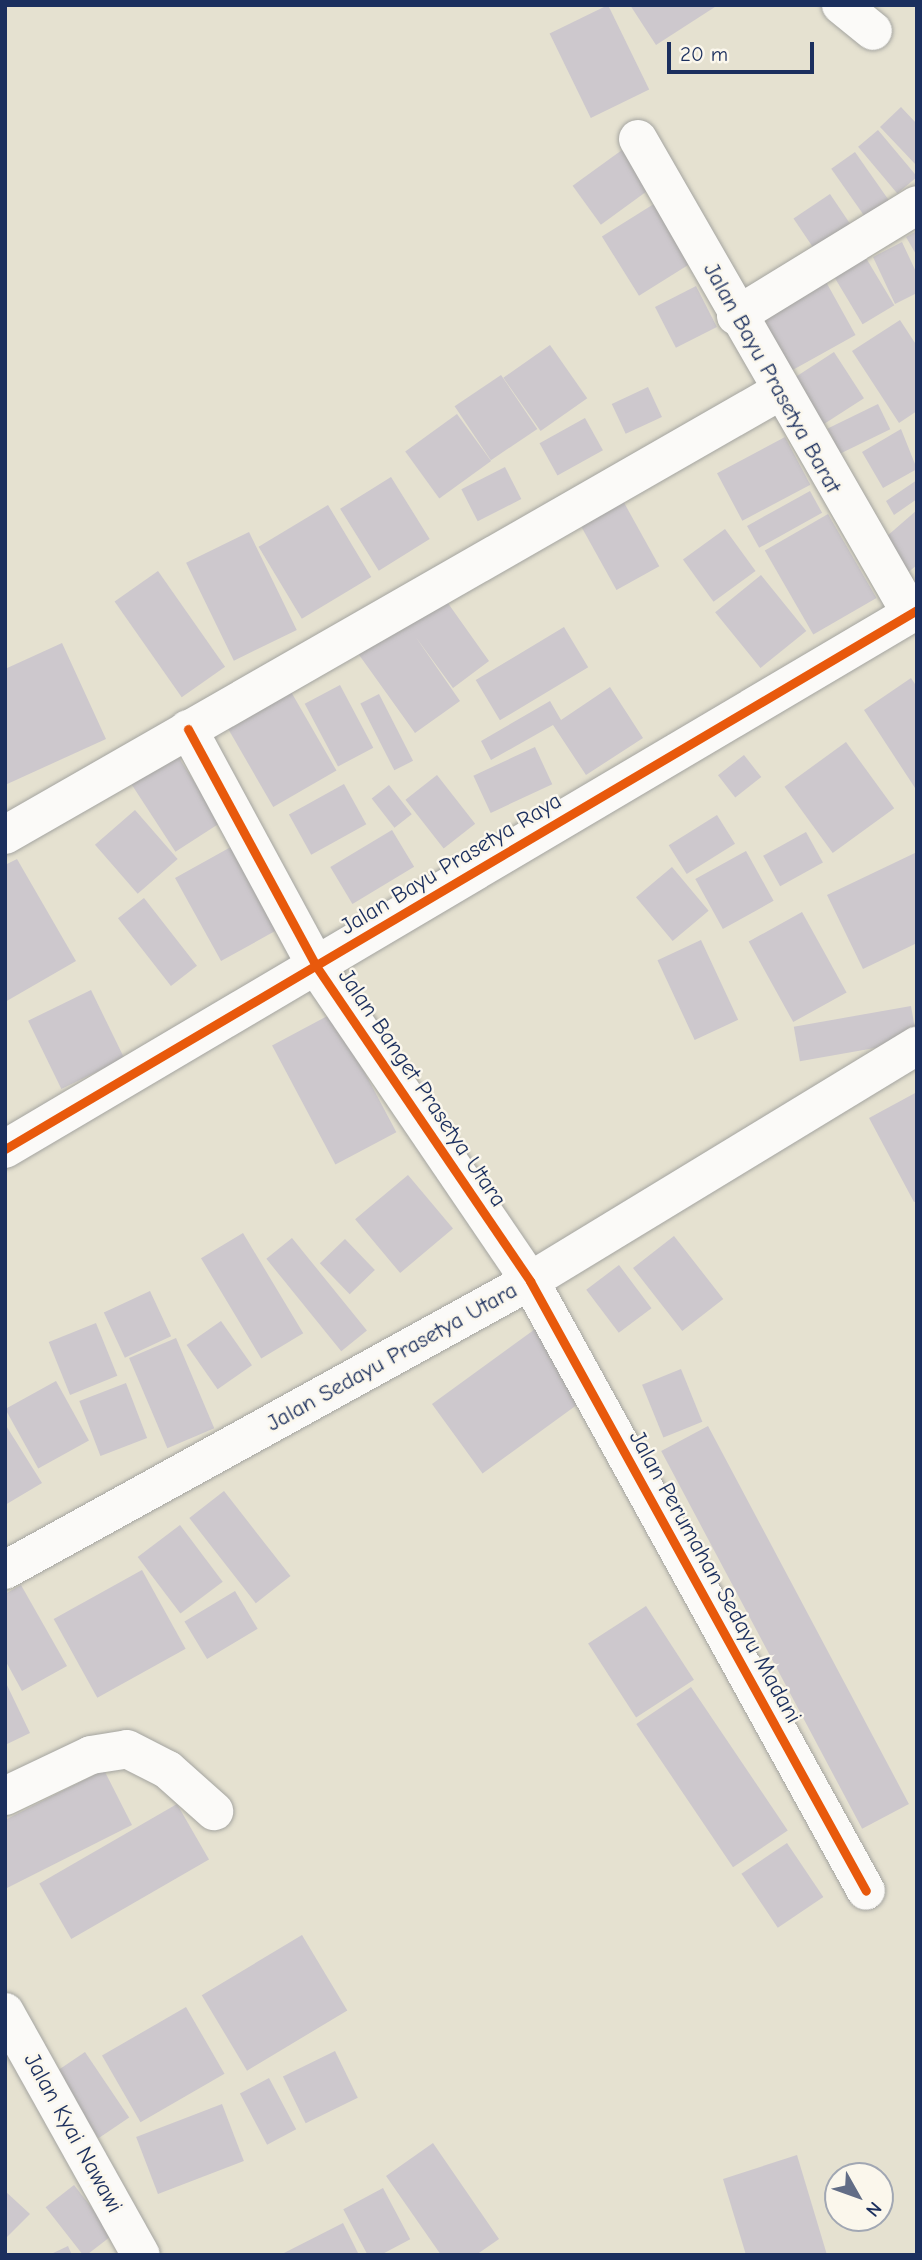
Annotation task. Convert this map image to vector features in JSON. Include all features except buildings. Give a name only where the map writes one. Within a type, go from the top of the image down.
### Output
[{"type":"street","points":[[841,5],[873,31]]},
{"type":"street","name":"Jalan Bayu Prasetya Barat","points":[[638,139],[736,316],[914,612]]},
{"type":"street","points":[[736,316],[917,205]]},
{"type":"street","points":[[5,835],[782,390]]},
{"type":"street","name":"Jalan Bayu Prasetya Raya","points":[[5,1149],[914,612]]},
{"type":"street","name":"Jalan Banget Prasetya Utara","points":[[188,729],[316,966],[530,1281]]},
{"type":"street","name":"Jalan Sedayu Prasetya Utara","points":[[5,1570],[530,1281],[917,1046]]},
{"type":"street","name":"Jalan Perumahan Sedayu Madani","points":[[530,1281],[866,1891]]},
{"type":"street","points":[[5,1796],[91,1755],[127,1749],[168,1770],[214,1811]]},
{"type":"street","name":"Jalan Kyai Nawawi","points":[[5,2012],[141,2255]]},
{"type":"cycle path","points":[[5,1149],[917,610]]},
{"type":"cycle path","points":[[188,729],[316,966],[530,1281],[866,1891]]}]
